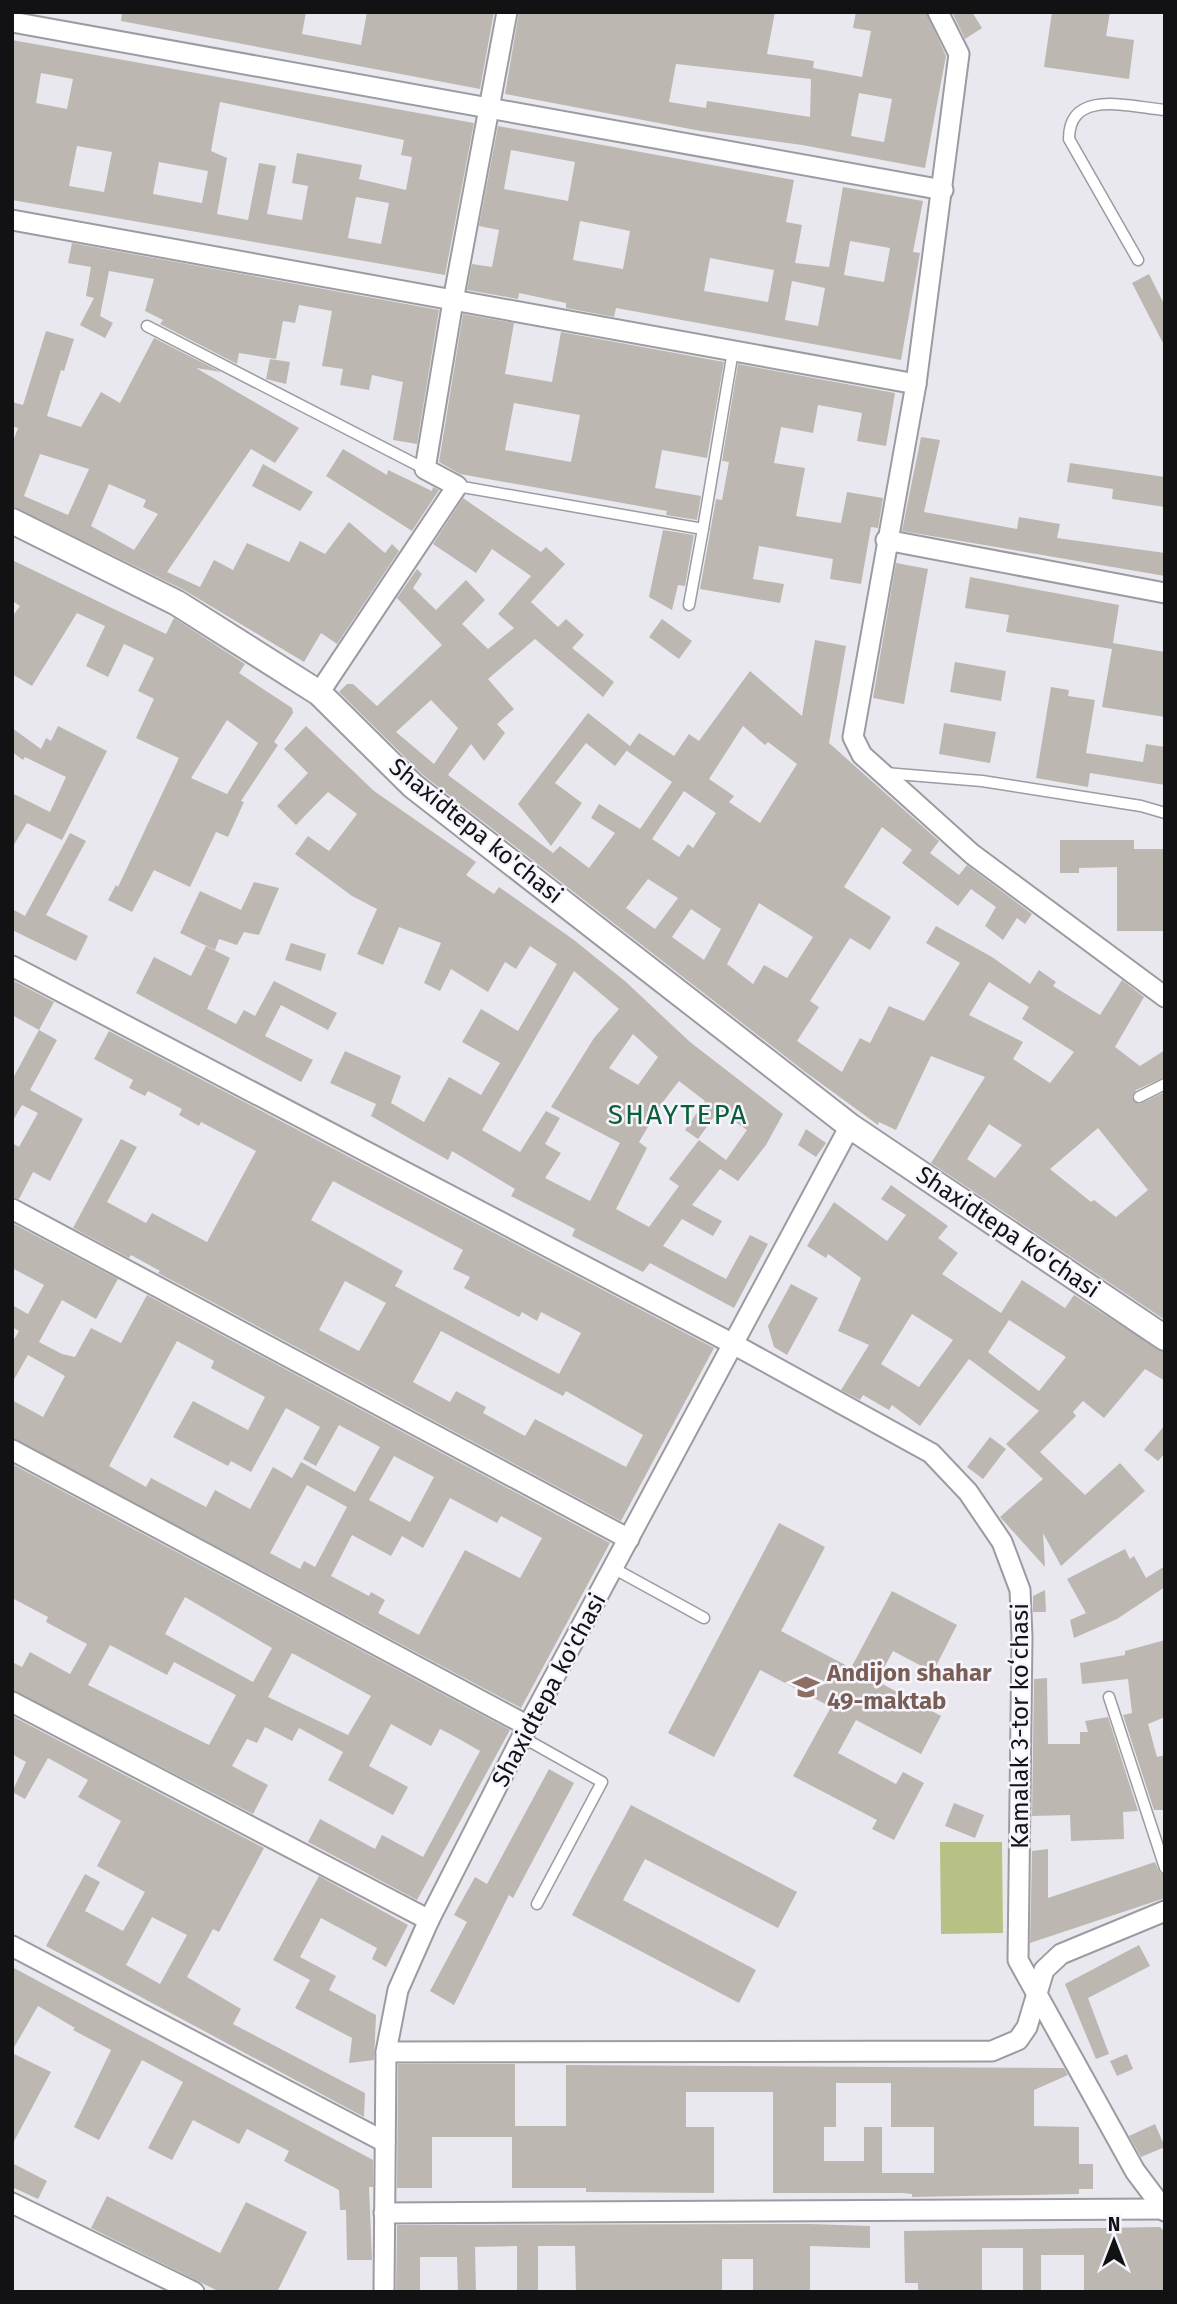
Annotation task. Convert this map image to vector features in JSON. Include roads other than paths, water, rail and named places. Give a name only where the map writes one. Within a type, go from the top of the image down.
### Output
[{"type":"street","points":[[319,693],[457,486],[425,470],[506,12]]},
{"type":"street","points":[[938,12],[959,54],[916,384],[886,540],[853,737],[862,755],[885,773],[972,855],[1165,997]]},
{"type":"street","points":[[12,22],[943,190]]},
{"type":"street","points":[[12,220],[916,384]]},
{"type":"street","name":"Shaxidtepa ko'chasi","points":[[12,522],[177,603],[319,693],[413,786],[850,1126],[1165,1338]]},
{"type":"street","points":[[886,540],[1165,593]]},
{"type":"street","name":"Kamalak 3-tor koʻchasi","points":[[12,966],[735,1345],[931,1453],[968,1492],[1002,1542],[1020,1590],[1022,1637],[1018,1960],[1135,2171],[1164,2210]]},
{"type":"street","name":"Shaxidtepa ko'chasi","points":[[384,2292],[386,2052],[398,1990],[429,1920],[525,1731],[735,1345],[850,1126]]},
{"type":"street","points":[[12,1209],[629,1539]]},
{"type":"street","points":[[12,1450],[525,1731]]},
{"type":"street","points":[[12,1702],[429,1920]]},
{"type":"street","points":[[386,2052],[992,2051],[1018,2040],[1027,2027],[1044,1970],[1061,1954],[1165,1911]]},
{"type":"street","points":[[12,1946],[385,2142]]},
{"type":"street","points":[[12,2203],[194,2292]]},
{"type":"street","points":[[384,2213],[1164,2210]]},
{"type":"lane","points":[[1138,260],[1069,139],[1069,124],[1075,114],[1088,105],[1165,110]]},
{"type":"lane","points":[[147,326],[425,470]]},
{"type":"lane","points":[[689,605],[733,352]]},
{"type":"lane","points":[[457,486],[703,529]]},
{"type":"lane","points":[[885,773],[982,781],[1141,806],[1165,813]]},
{"type":"lane","points":[[1139,1097],[1165,1084]]},
{"type":"lane","points":[[613,1568],[704,1618]]},
{"type":"lane","points":[[1109,1697],[1165,1868]]},
{"type":"lane","points":[[525,1731],[602,1782],[537,1904]]},
{"type":"place","name":"Andijon shahar 49-maktab","points":[[806,1687]]},
{"type":"district","name":"SHAYTEPA","points":[[678,1114]]}]
